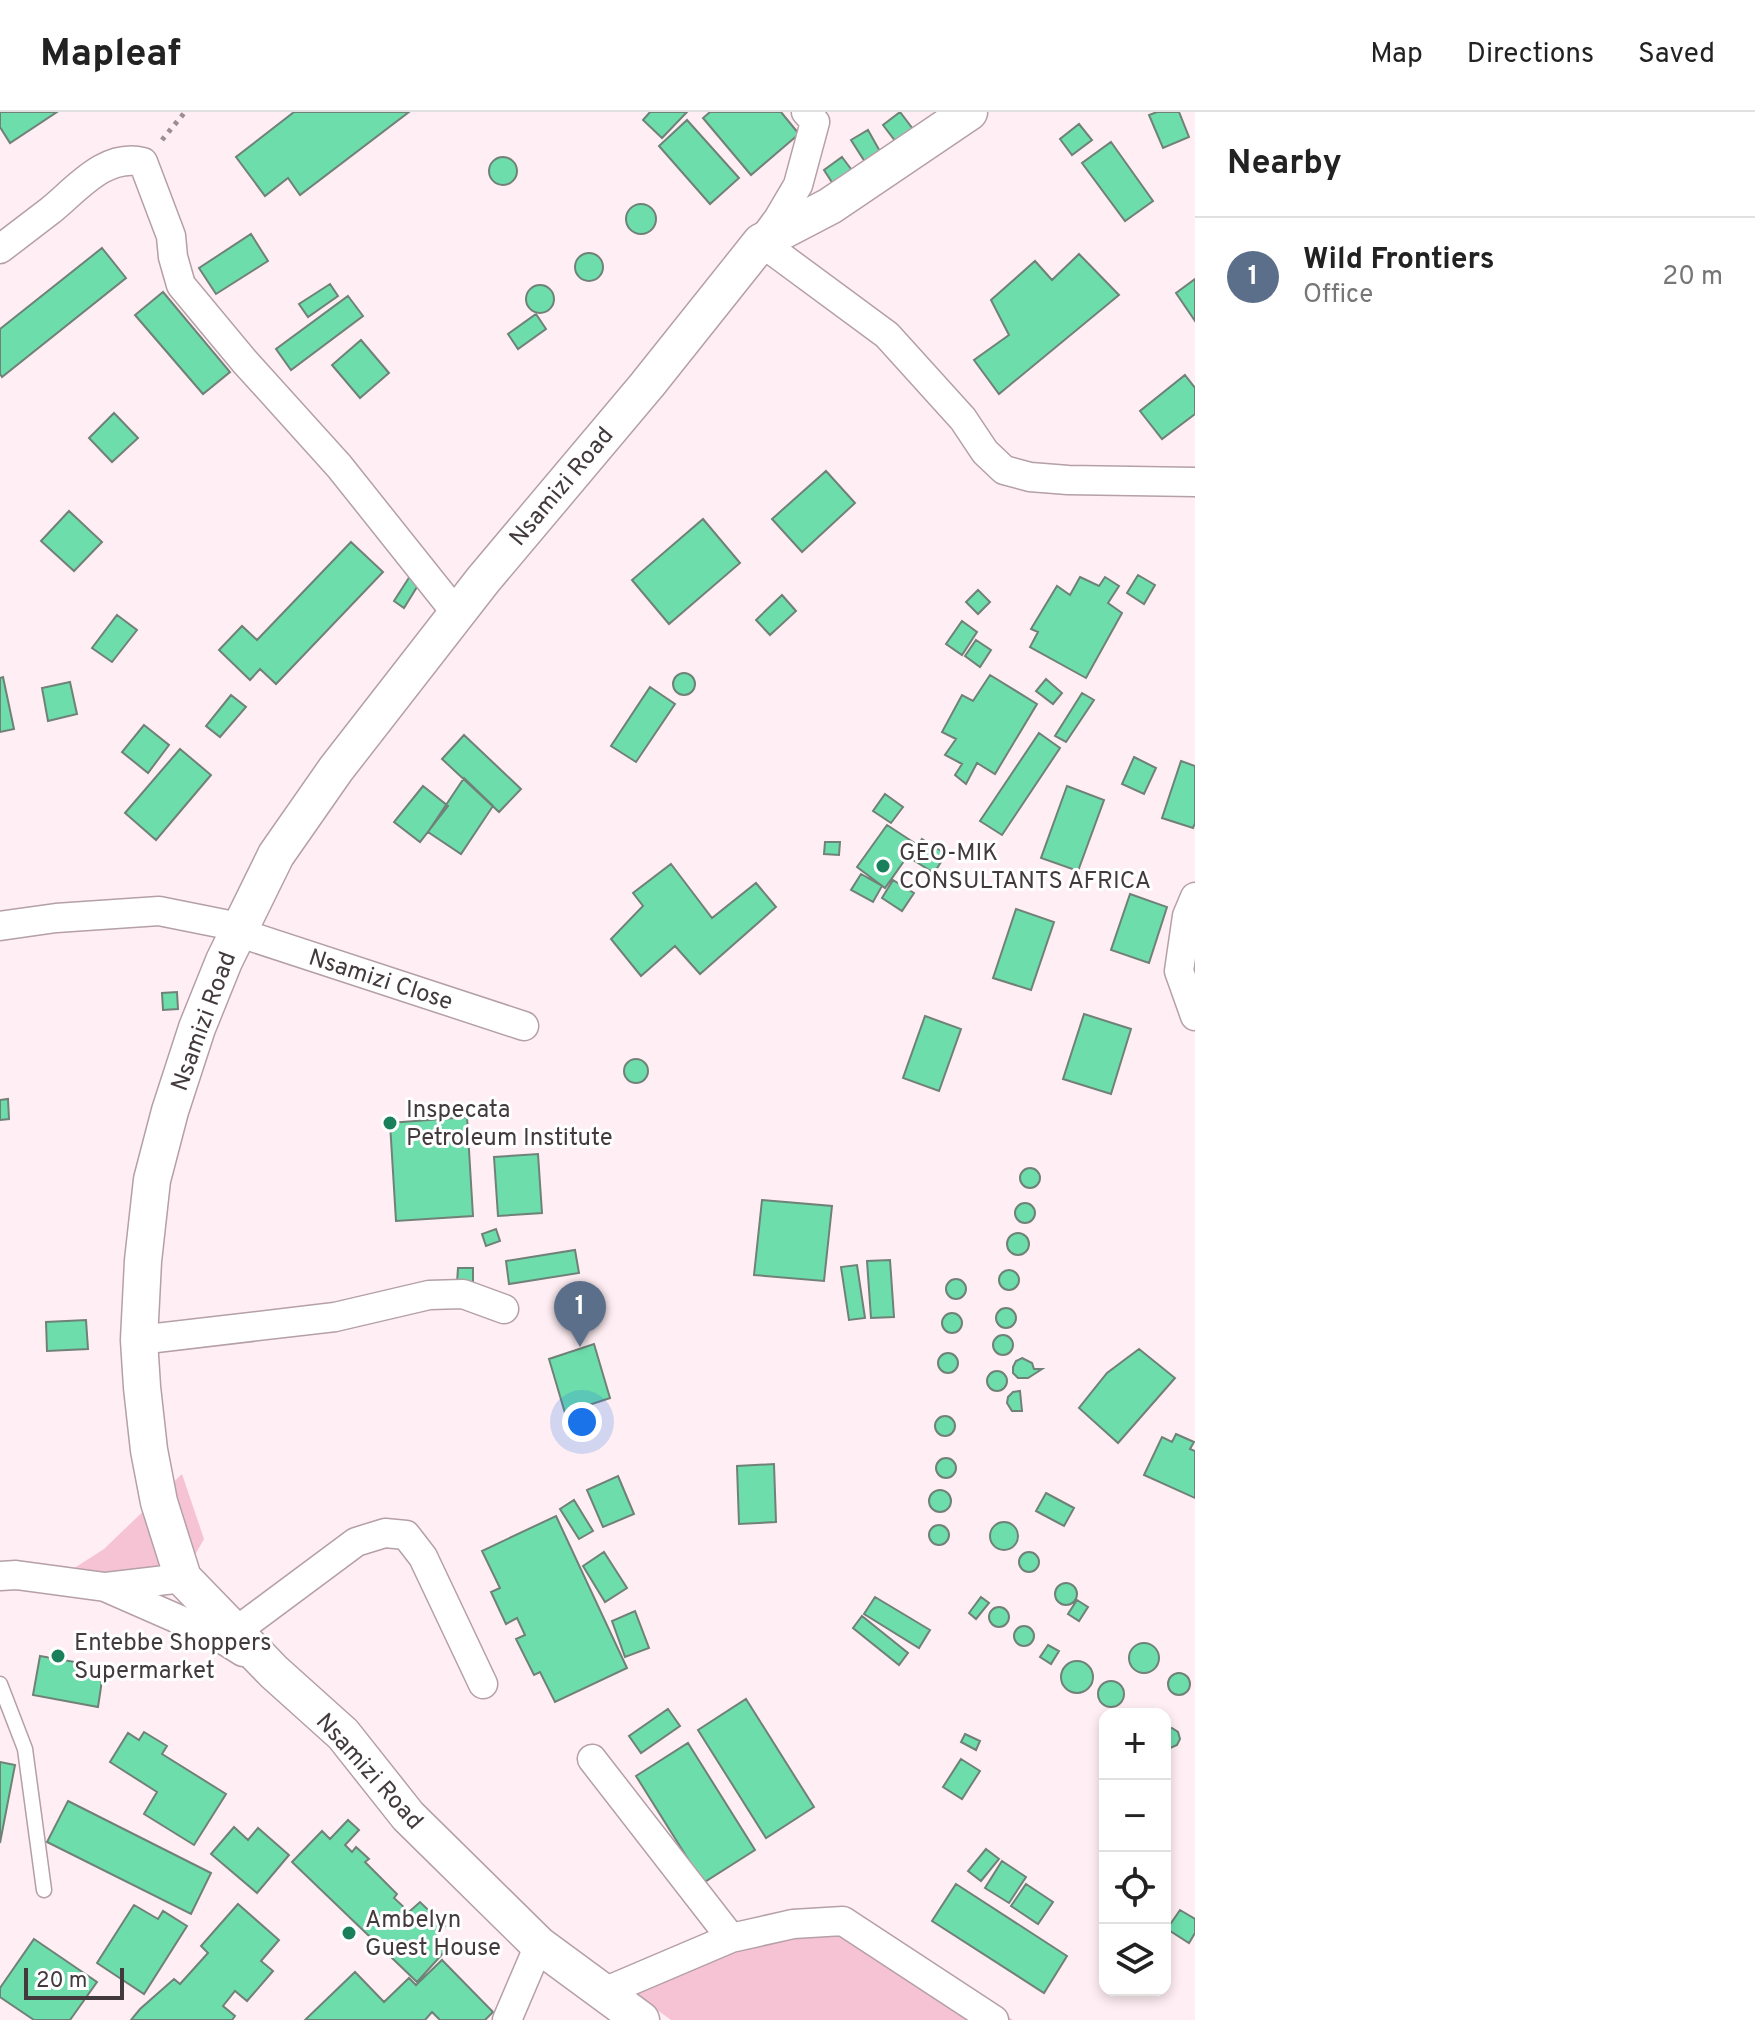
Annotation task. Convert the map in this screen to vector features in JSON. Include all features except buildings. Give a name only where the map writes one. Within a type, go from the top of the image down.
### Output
[{"type":"street","points":[[806,112],[815,122],[798,185],[761,242],[887,335],[963,419],[985,452],[1004,470],[1030,477],[1068,480],[1195,482]]},
{"type":"street","name":"Nsamizi Road","points":[[641,2020],[539,1945],[408,1816],[343,1734],[274,1672],[183,1578],[159,1502],[142,1387],[139,1340],[143,1261],[152,1180],[197,1028],[237,932],[276,855],[336,769],[457,614],[761,242],[830,206],[969,112]]},
{"type":"street","points":[[0,249],[82,181],[123,160],[143,162],[171,236],[181,285],[245,362],[339,466],[457,614]]},
{"type":"street","points":[[1195,897],[1187,916],[1179,971],[1195,1016]]},
{"type":"street","name":"Nsamizi Close","points":[[0,926],[56,918],[159,911],[224,924],[237,932],[524,1026]]},
{"type":"street","points":[[139,1340],[335,1317],[429,1295],[463,1294],[504,1309]]},
{"type":"street","points":[[235,1632],[356,1542],[385,1533],[406,1535],[423,1557],[483,1684]]},
{"type":"street","points":[[0,1576],[16,1575],[105,1587],[183,1578]]},
{"type":"street","points":[[105,1587],[219,1637],[274,1672]]},
{"type":"street","points":[[592,1759],[731,1938]]},
{"type":"street","points":[[604,1992],[731,1938],[793,1924],[843,1921],[994,2020]]},
{"type":"street","points":[[507,2020],[539,1945]]},
{"type":"lane","points":[[0,1684],[25,1749],[44,1890]]},
{"type":"shaded area","points":[[182,1474],[204,1539],[191,1562],[137,1582],[65,1574],[104,1549]]},
{"type":"shaded area","points":[[829,1908],[871,1923],[1013,2020],[671,2020],[634,1993],[644,1974],[787,1909]]},
{"type":"place","name":"GEO-MIK CONSULTANTS AFRICA","points":[[883,866]]},
{"type":"place","name":"Inspecata Petroleum Institute","points":[[390,1123]]},
{"type":"place","name":"Wild Frontiers","points":[[580,1347]]},
{"type":"place","name":"Entebbe Shoppers Supermarket","points":[[58,1656]]},
{"type":"place","name":"Ambelyn Guest House","points":[[349,1933]]}]
